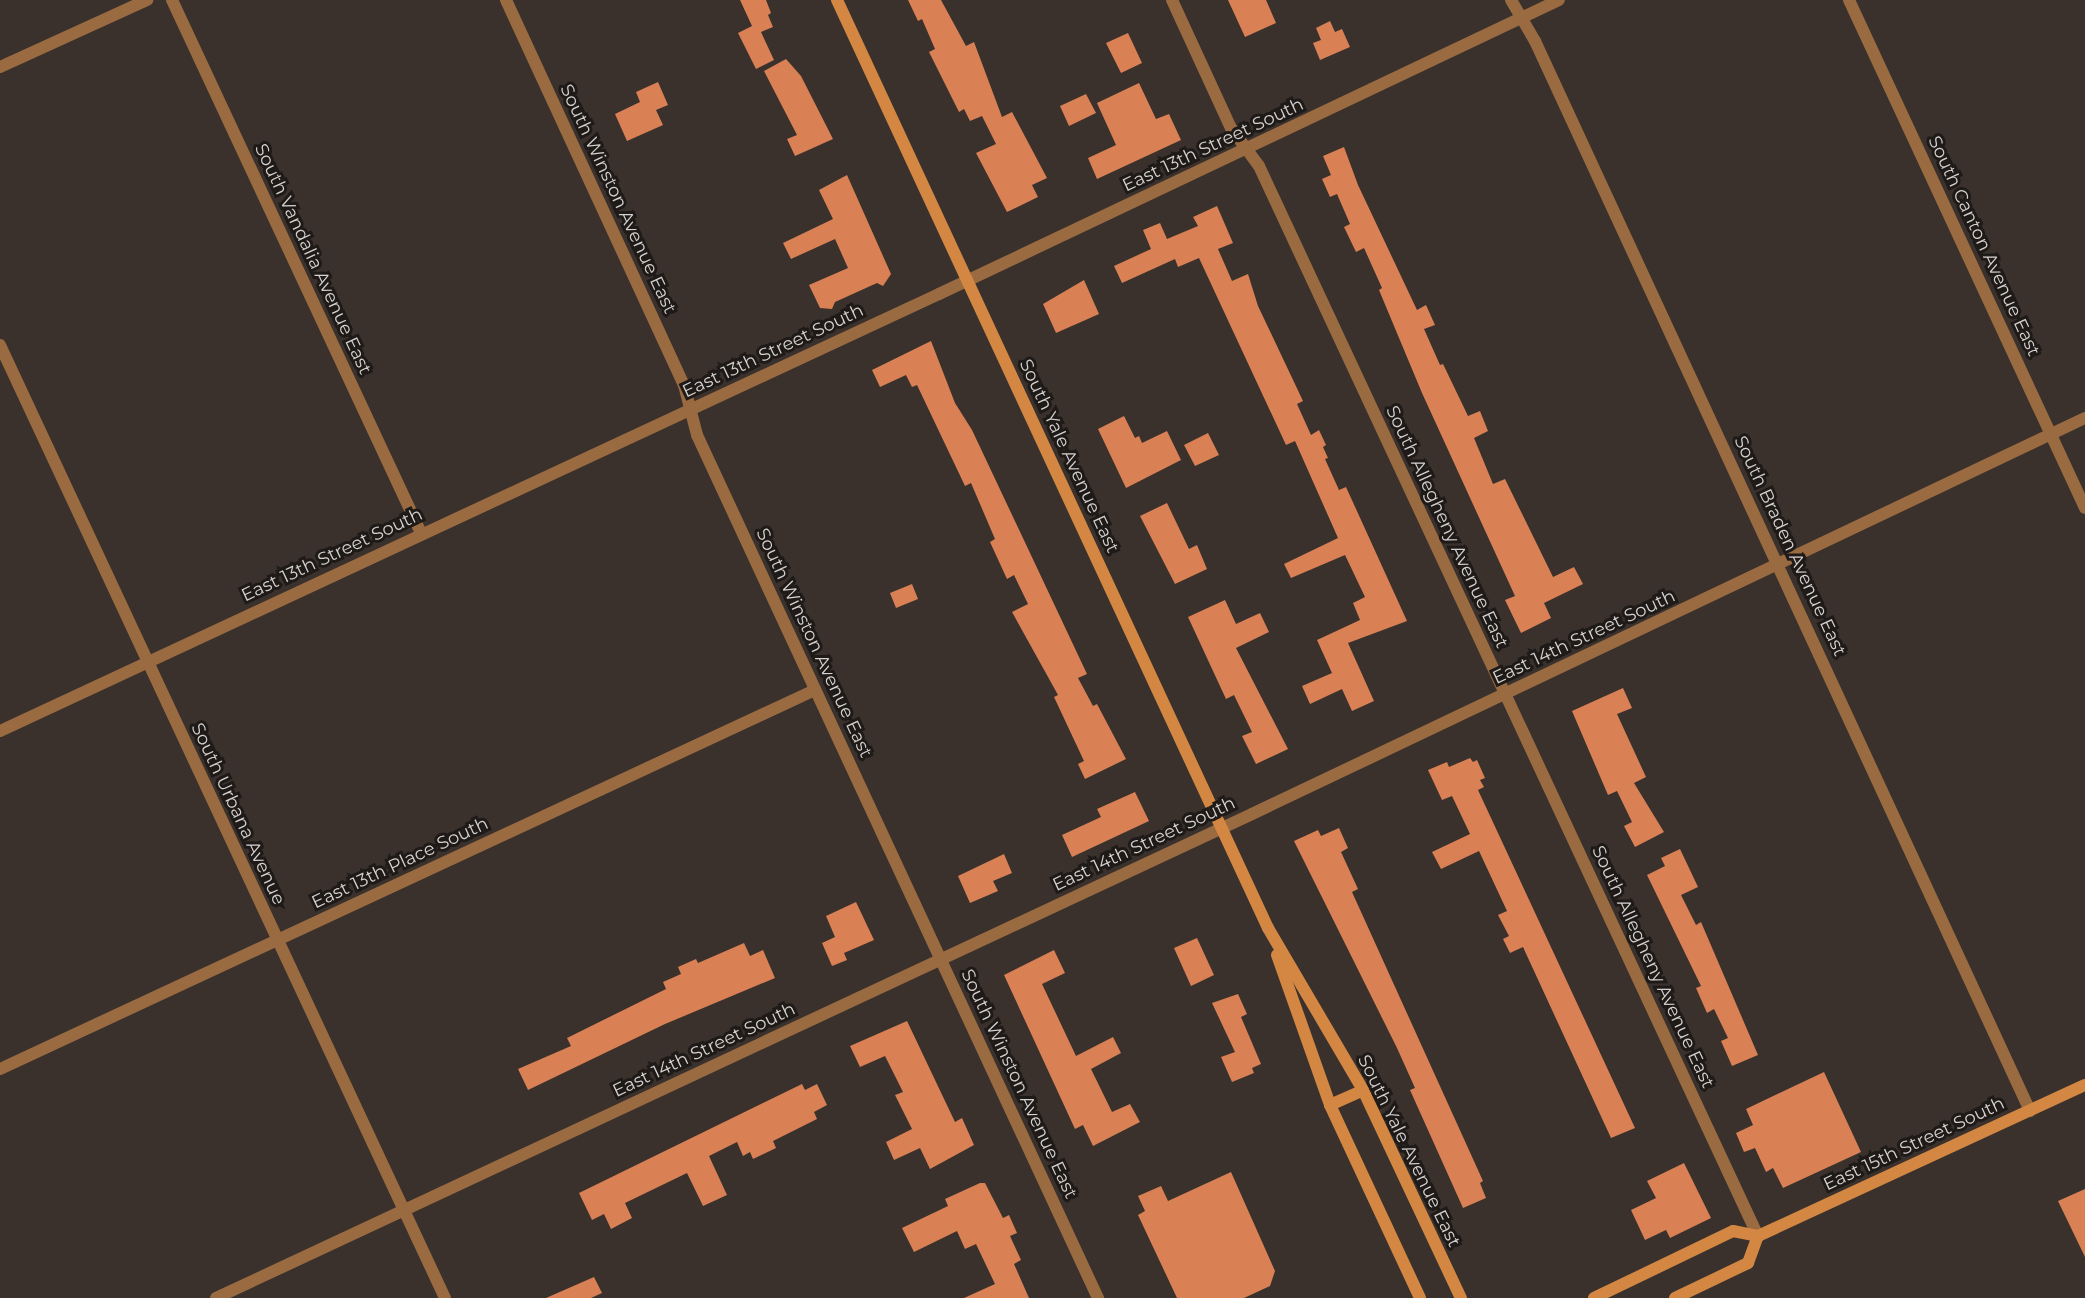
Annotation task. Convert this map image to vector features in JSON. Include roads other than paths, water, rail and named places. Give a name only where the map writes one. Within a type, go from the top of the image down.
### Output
[{"type":"main road","name":"South Yale Avenue East","points":[[837,0],[1268,928],[1363,1090],[1461,1298]]},
{"type":"main road","name":"South Yale Avenue East","points":[[1268,928],[1330,1105],[1420,1298]]},
{"type":"main road","name":"East 15th Street South","points":[[1758,1236],[2085,1084]]},
{"type":"main road","points":[[1330,1105],[1363,1090]]},
{"type":"main road","points":[[1594,1298],[1733,1231],[1758,1236],[1748,1263],[1675,1298]]},
{"type":"street","points":[[0,67],[147,0]]},
{"type":"street","name":"South Vandalia Avenue East","points":[[172,0],[421,533]]},
{"type":"street","name":"South Winston Avenue East","points":[[506,0],[679,374],[697,435],[1098,1298]]},
{"type":"street","name":"South Allegheny Avenue East","points":[[1172,0],[1231,128],[1259,166],[1758,1236]]},
{"type":"street","name":"South Braden Avenue East","points":[[1511,0],[1779,564],[2030,1111]]},
{"type":"street","name":"East 13th Street South","points":[[0,731],[968,280],[1559,0]]},
{"type":"street","name":"South Canton Avenue East","points":[[1849,0],[2085,508]]},
{"type":"street","name":"South Urbana Avenue","points":[[0,345],[445,1298]]},
{"type":"street","name":"East 14th Street South","points":[[216,1298],[1221,828],[2085,417]]},
{"type":"street","name":"East 13th Place South","points":[[0,1069],[815,690]]}]
